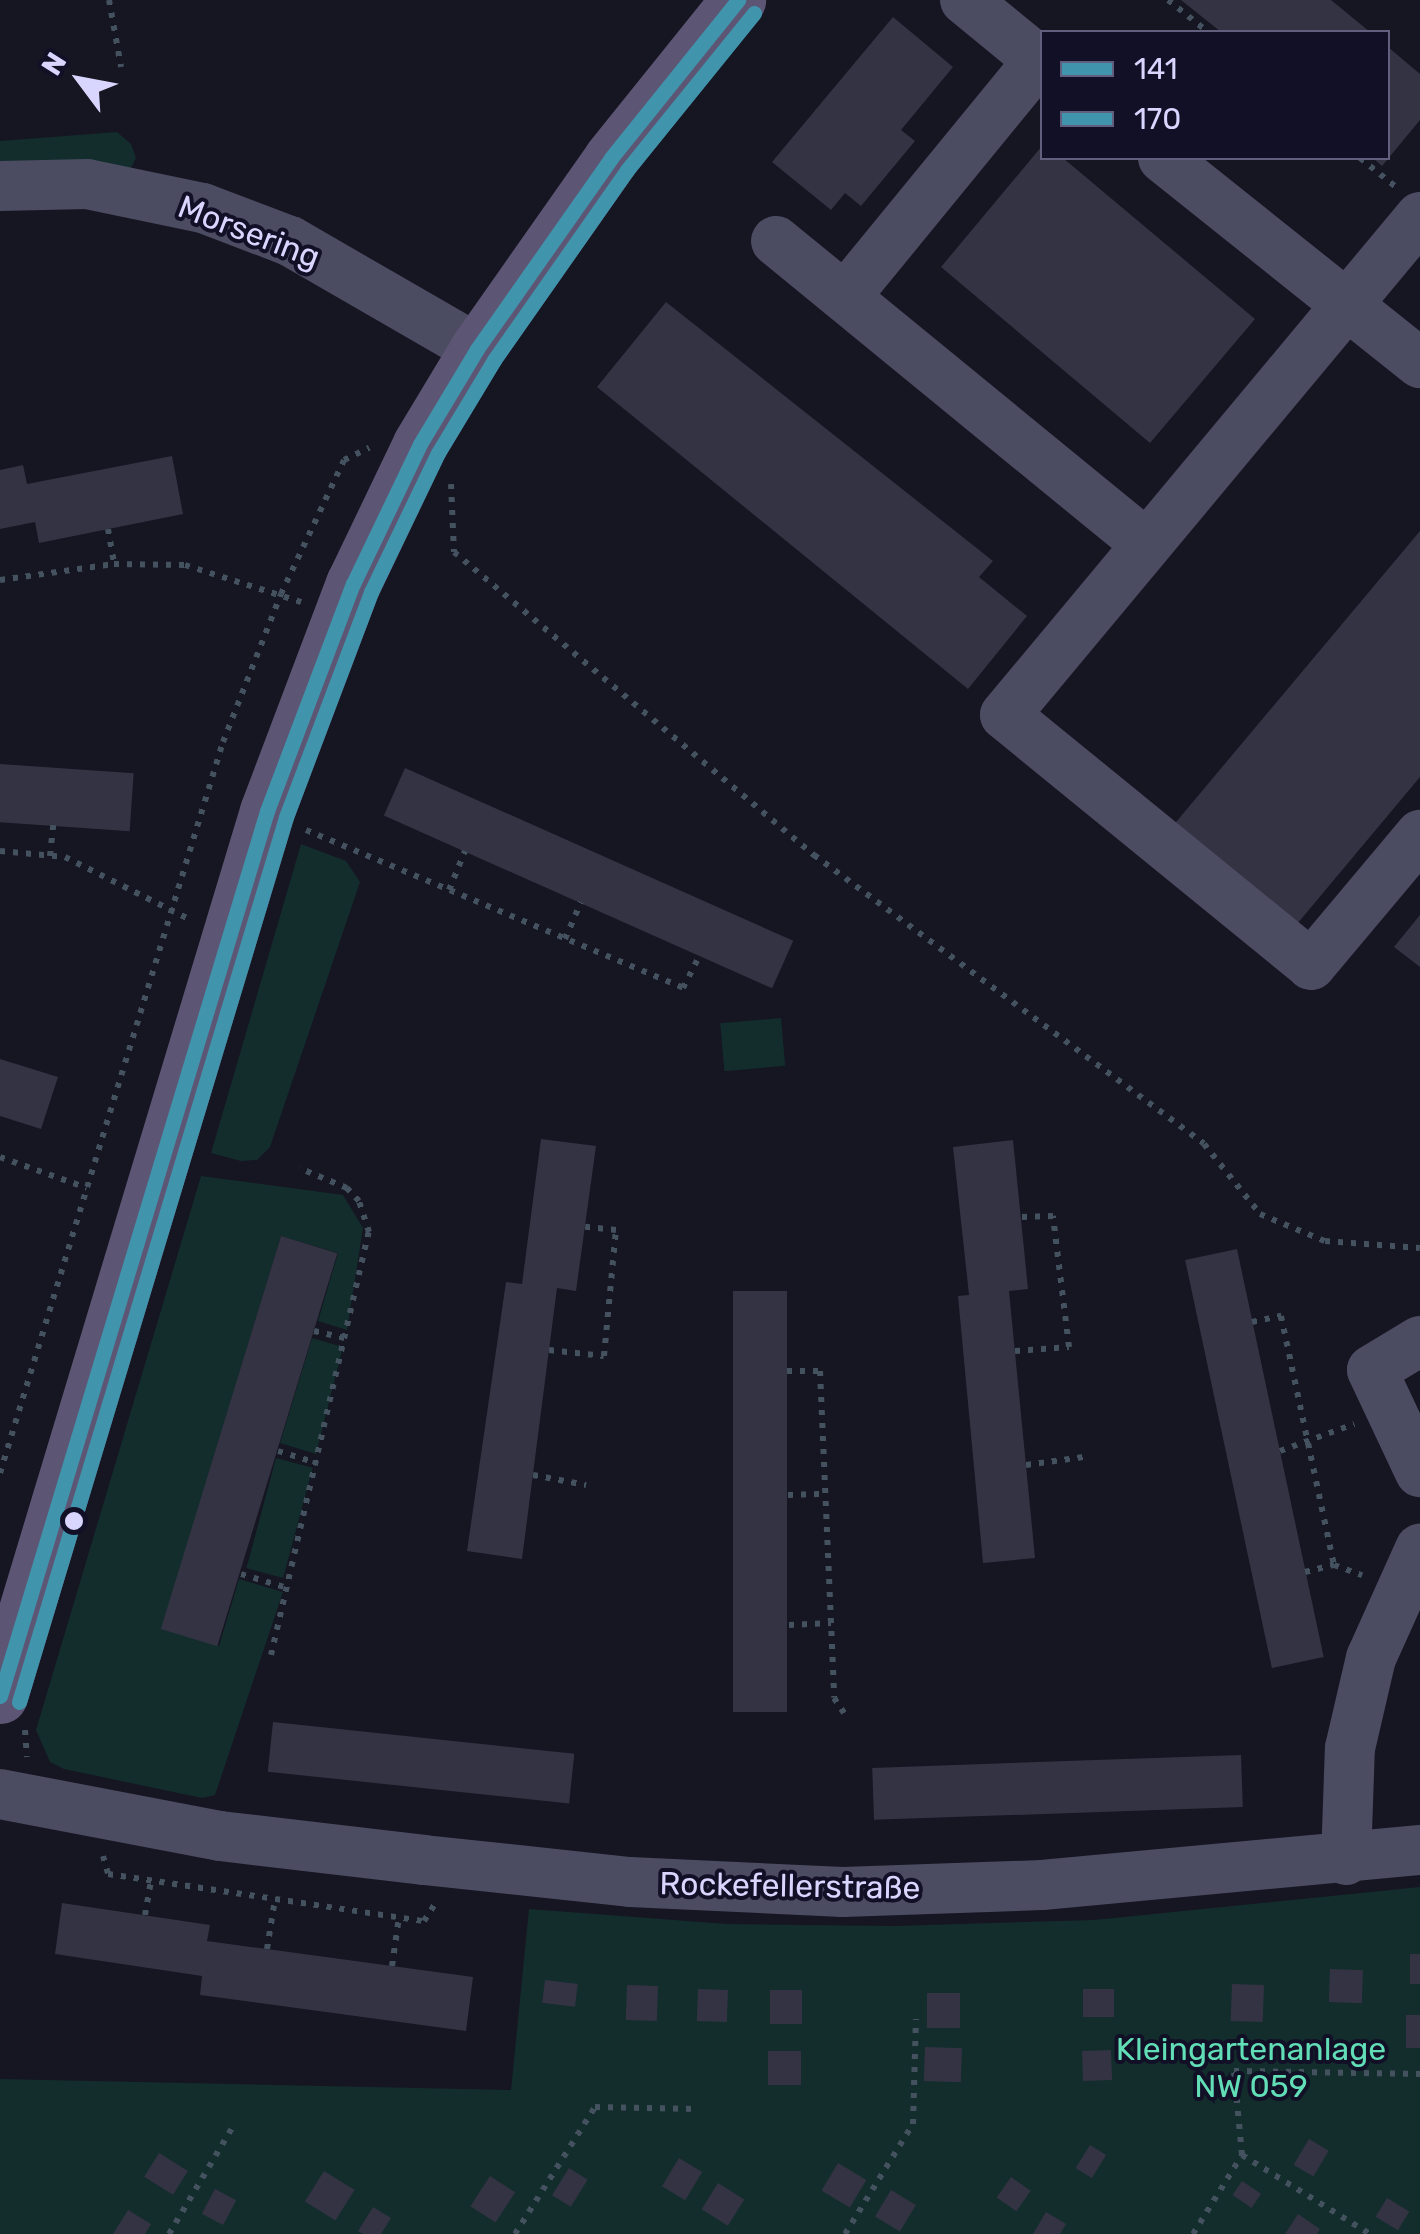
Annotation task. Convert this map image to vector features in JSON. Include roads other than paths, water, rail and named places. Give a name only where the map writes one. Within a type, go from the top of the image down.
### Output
[{"type":"main road","points":[[18,1715],[304,705],[353,584],[477,349],[610,158],[738,0]]},
{"type":"street","points":[[845,297],[1040,61],[965,0]]},
{"type":"street","points":[[1166,160],[1420,363]]},
{"type":"street","name":"Morsering","points":[[0,186],[87,184],[203,208],[290,241],[477,349]]},
{"type":"street","points":[[1412,206],[1349,304],[1005,715],[1311,964],[1420,835]]},
{"type":"street","points":[[776,241],[1146,544]]},
{"type":"street","points":[[1420,1342],[1372,1370],[1420,1472]]},
{"type":"street","points":[[1346,1860],[1350,1748],[1371,1658],[1410,1569]]},
{"type":"street","name":"Rockefellerstraße","points":[[0,1794],[220,1836],[460,1864],[630,1882],[843,1892],[1042,1885],[1346,1860],[1420,1850]]},
{"type":"park label","name":"Kleingartenanlage NW 059","points":[[1251,2068]]}]
